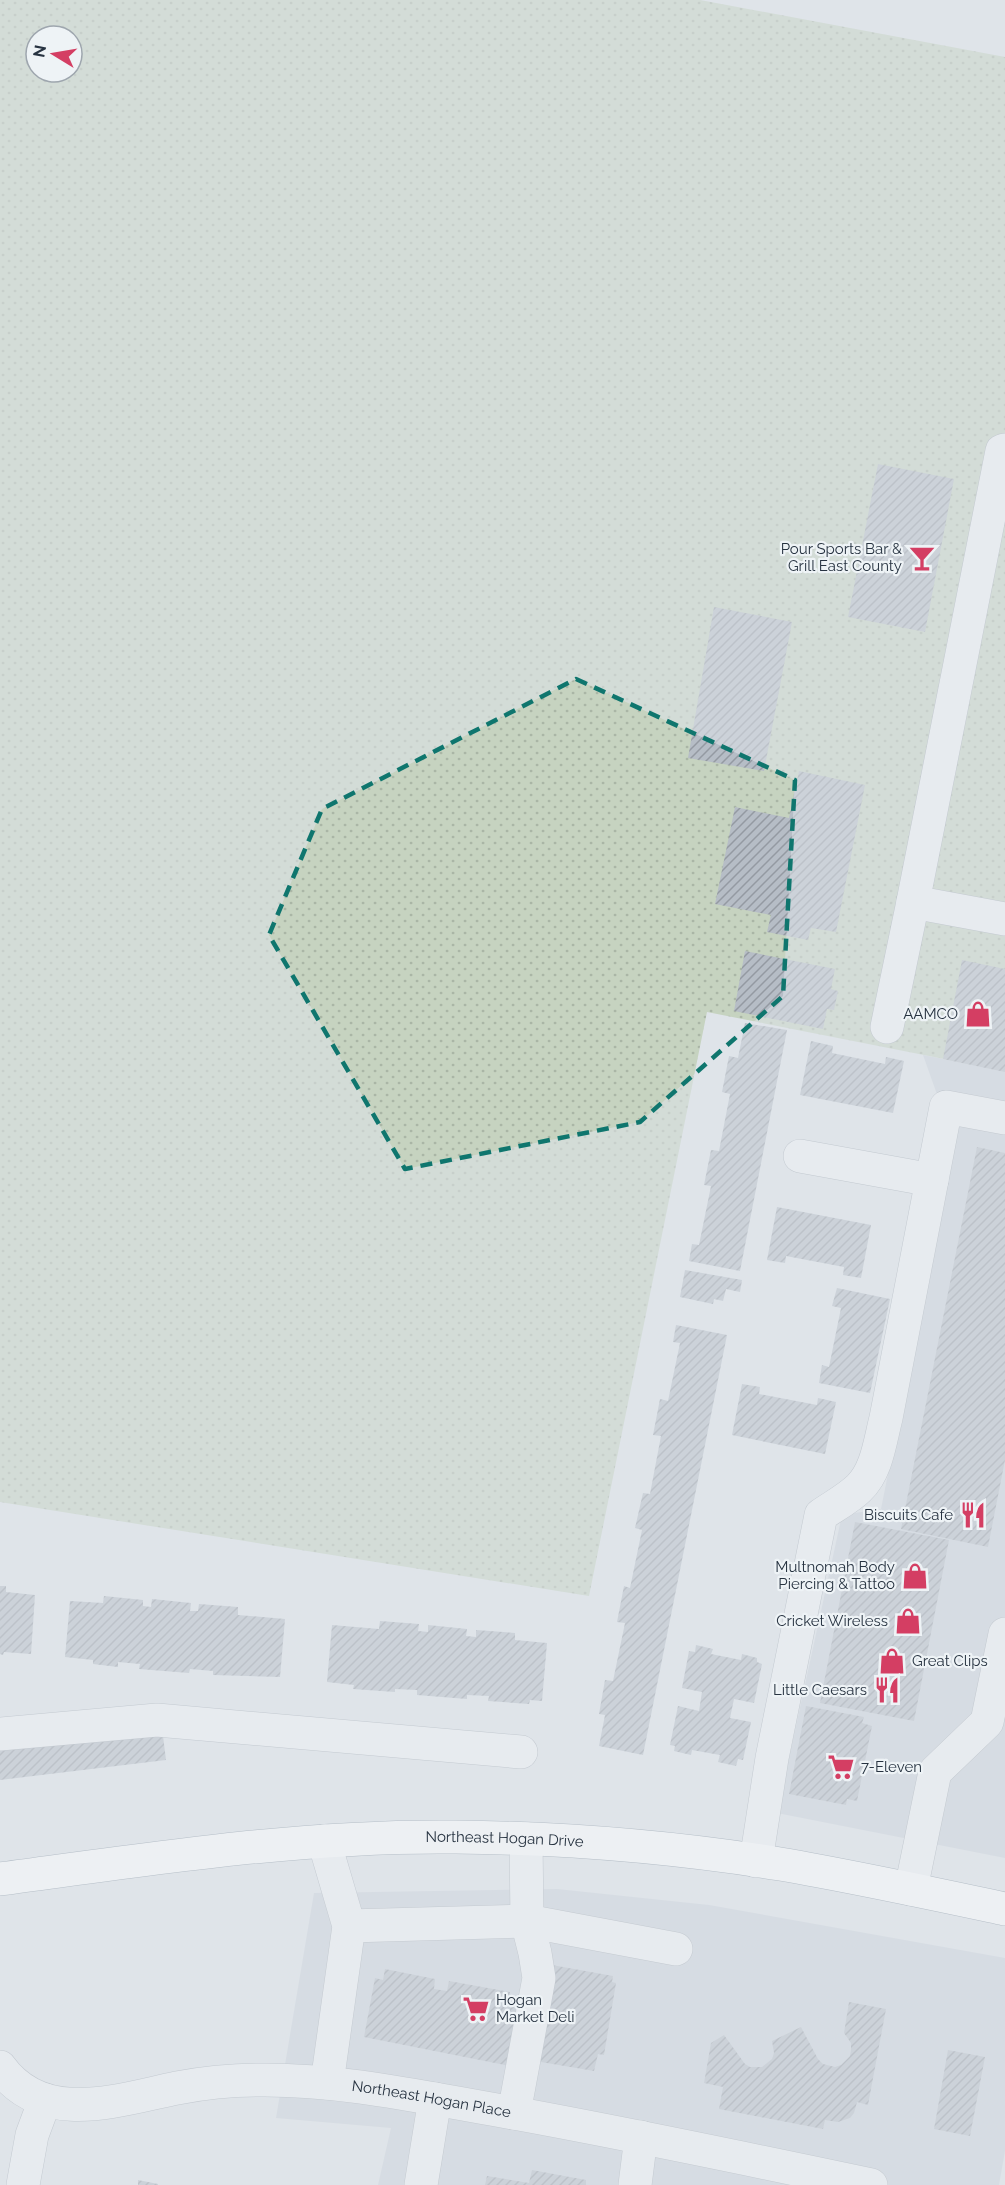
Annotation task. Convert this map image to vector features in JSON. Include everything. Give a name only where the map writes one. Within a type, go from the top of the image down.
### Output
[{"type":"highway","name":"Northeast Hogan Drive","points":[[0,1879],[219,1850],[324,1841],[454,1837],[526,1839],[636,1846],[756,1861],[911,1889],[1005,1909]]},
{"type":"street","points":[[887,1027],[1002,451],[1005,450]]},
{"type":"street","points":[[913,902],[1005,919]]},
{"type":"street","points":[[756,1861],[772,1758],[821,1515],[861,1487],[872,1469],[886,1419],[946,1107],[1005,1118]]},
{"type":"street","points":[[800,1156],[932,1180]]},
{"type":"street","points":[[911,1889],[935,1772],[987,1722],[1005,1635]]},
{"type":"street","points":[[0,1734],[157,1720],[521,1752]]},
{"type":"street","points":[[514,2113],[539,1978],[536,1953],[527,1922],[526,1839]]},
{"type":"street","points":[[324,1841],[350,1926],[327,2083]]},
{"type":"street","points":[[350,1926],[527,1922],[676,1949]]},
{"type":"street","name":"Northeast Hogan Place","points":[[0,2067],[6,2076],[26,2092],[45,2100],[65,2104],[89,2105],[214,2083],[257,2080],[327,2083],[514,2113],[871,2185]]},
{"type":"street","points":[[421,2185],[435,2099]]},
{"type":"street","points":[[23,2185],[32,2135],[45,2100]]},
{"type":"street","points":[[635,2185],[641,2137]]},
{"type":"highlighted area","points":[[576,679],[795,780],[783,996],[640,1122],[405,1169],[269,935],[322,809]]},
{"type":"shaded area","points":[[923,1055],[1005,1071],[1005,1858],[777,1813],[842,1515],[881,1509],[954,1142]]},
{"type":"shaded area","points":[[557,1889],[709,1905],[1005,1958],[1005,2151],[999,2185],[378,2185],[391,2128],[276,2118],[314,1893]]},
{"type":"green space","points":[[0,0],[700,0],[1005,57],[1005,1071],[707,1012],[589,1596],[0,1502]]},
{"type":"building","points":[[878,464],[954,479],[925,632],[848,617]]},
{"type":"building","points":[[714,607],[792,622],[764,771],[688,758]]},
{"type":"building","points":[[799,771],[865,785],[836,932],[811,928],[808,940],[767,932],[771,915],[715,904],[735,807],[789,818]]},
{"type":"building","points":[[745,951],[835,969],[831,989],[838,991],[834,1010],[827,1009],[823,1029],[734,1011]]},
{"type":"building","name":"AAMCO","points":[[962,960],[1005,969],[1005,1072],[943,1059]]},
{"type":"building","points":[[745,1023],[787,1030],[740,1271],[689,1261],[692,1244],[699,1245],[711,1186],[704,1185],[711,1150],[719,1151],[730,1094],[722,1092],[729,1056],[738,1058]]},
{"type":"building","points":[[811,1041],[833,1046],[832,1053],[885,1064],[886,1057],[904,1061],[893,1113],[800,1095]]},
{"type":"building","points":[[977,1147],[1005,1153],[1005,1460],[988,1547],[901,1529]]},
{"type":"building","points":[[777,1207],[871,1225],[861,1278],[843,1275],[844,1267],[786,1256],[785,1263],[767,1260]]},
{"type":"building","points":[[685,1270],[742,1280],[740,1292],[726,1289],[723,1301],[714,1299],[713,1304],[680,1297]]},
{"type":"building","points":[[837,1288],[890,1299],[870,1393],[819,1383],[822,1365],[829,1367],[841,1308],[832,1306]]},
{"type":"building","points":[[676,1325],[727,1335],[643,1755],[599,1746],[605,1715],[599,1714],[605,1680],[613,1681],[625,1623],[617,1622],[624,1586],[630,1588],[642,1530],[635,1528],[643,1493],[650,1494],[661,1436],[653,1435],[660,1399],[668,1401],[680,1343],[673,1342]]},
{"type":"building","points":[[742,1384],[760,1387],[759,1394],[817,1405],[818,1398],[836,1402],[825,1454],[732,1435]]},
{"type":"building","points":[[855,1522],[949,1540],[914,1721],[820,1703]]},
{"type":"building","points":[[0,1586],[6,1586],[6,1592],[35,1595],[31,1654],[4,1652],[3,1655],[0,1654]]},
{"type":"building","points":[[104,1596],[143,1600],[143,1606],[151,1607],[152,1599],[191,1603],[190,1611],[198,1611],[199,1604],[238,1607],[238,1615],[285,1619],[280,1677],[213,1675],[213,1671],[190,1669],[189,1673],[139,1669],[140,1664],[118,1662],[118,1667],[93,1664],[93,1660],[65,1657],[70,1601],[103,1603]]},
{"type":"building","points":[[380,1621],[419,1624],[418,1631],[428,1632],[428,1625],[467,1629],[466,1636],[476,1637],[476,1630],[515,1633],[515,1640],[547,1643],[542,1701],[530,1700],[529,1704],[488,1701],[489,1696],[467,1695],[467,1699],[417,1695],[417,1690],[395,1689],[395,1692],[353,1689],[354,1685],[327,1682],[332,1625],[379,1629]]},
{"type":"building","points":[[696,1645],[713,1649],[711,1654],[741,1660],[742,1654],[757,1658],[757,1662],[762,1664],[754,1703],[734,1699],[730,1718],[751,1722],[743,1760],[738,1759],[736,1766],[718,1762],[720,1755],[692,1750],[691,1755],[674,1751],[675,1746],[670,1745],[678,1706],[699,1711],[702,1692],[682,1688],[689,1651],[695,1652]]},
{"type":"building","points":[[806,1706],[864,1717],[862,1723],[872,1726],[857,1801],[847,1799],[846,1805],[789,1794]]},
{"type":"building","points":[[162,1728],[166,1760],[0,1780],[0,1748]]},
{"type":"building","points":[[552,1965],[613,1976],[612,1982],[616,1983],[604,2055],[598,2054],[594,2071],[535,2061]]},
{"type":"building","points":[[385,1969],[435,1979],[434,1989],[447,1991],[449,1981],[510,1992],[508,2002],[522,2005],[510,2066],[364,2037],[375,1978],[383,1980]]},
{"type":"building","points":[[849,2002],[886,2009],[868,2105],[857,2102],[850,2118],[838,2122],[825,2120],[823,2129],[719,2109],[723,2087],[704,2083],[711,2043],[724,2035],[745,2064],[750,2067],[762,2067],[772,2059],[774,2053],[772,2041],[801,2027],[818,2059],[823,2064],[835,2067],[841,2065],[850,2056],[851,2043],[844,2033]]},
{"type":"building","points":[[948,2050],[985,2057],[970,2136],[934,2129]]},
{"type":"building","points":[[532,2170],[586,2180],[586,2185],[485,2185],[487,2176],[529,2183]]},
{"type":"building","points":[[138,2180],[158,2184],[158,2185],[138,2185]]},
{"type":"place","name":"Pour Sports Bar & Grill East County","points":[[922,558]]},
{"type":"place","name":"AAMCO","points":[[978,1014]]},
{"type":"place","name":"Biscuits Cafe","points":[[973,1515]]},
{"type":"place","name":"Multnomah Body Piercing & Tattoo","points":[[915,1576]]},
{"type":"place","name":"Cricket Wireless","points":[[908,1621]]},
{"type":"place","name":"Great Clips","points":[[892,1661]]},
{"type":"place","name":"Little Caesars","points":[[887,1690]]},
{"type":"place","name":"7-Eleven","points":[[841,1767]]},
{"type":"place","name":"Hogan Market Deli","points":[[476,2009]]}]
